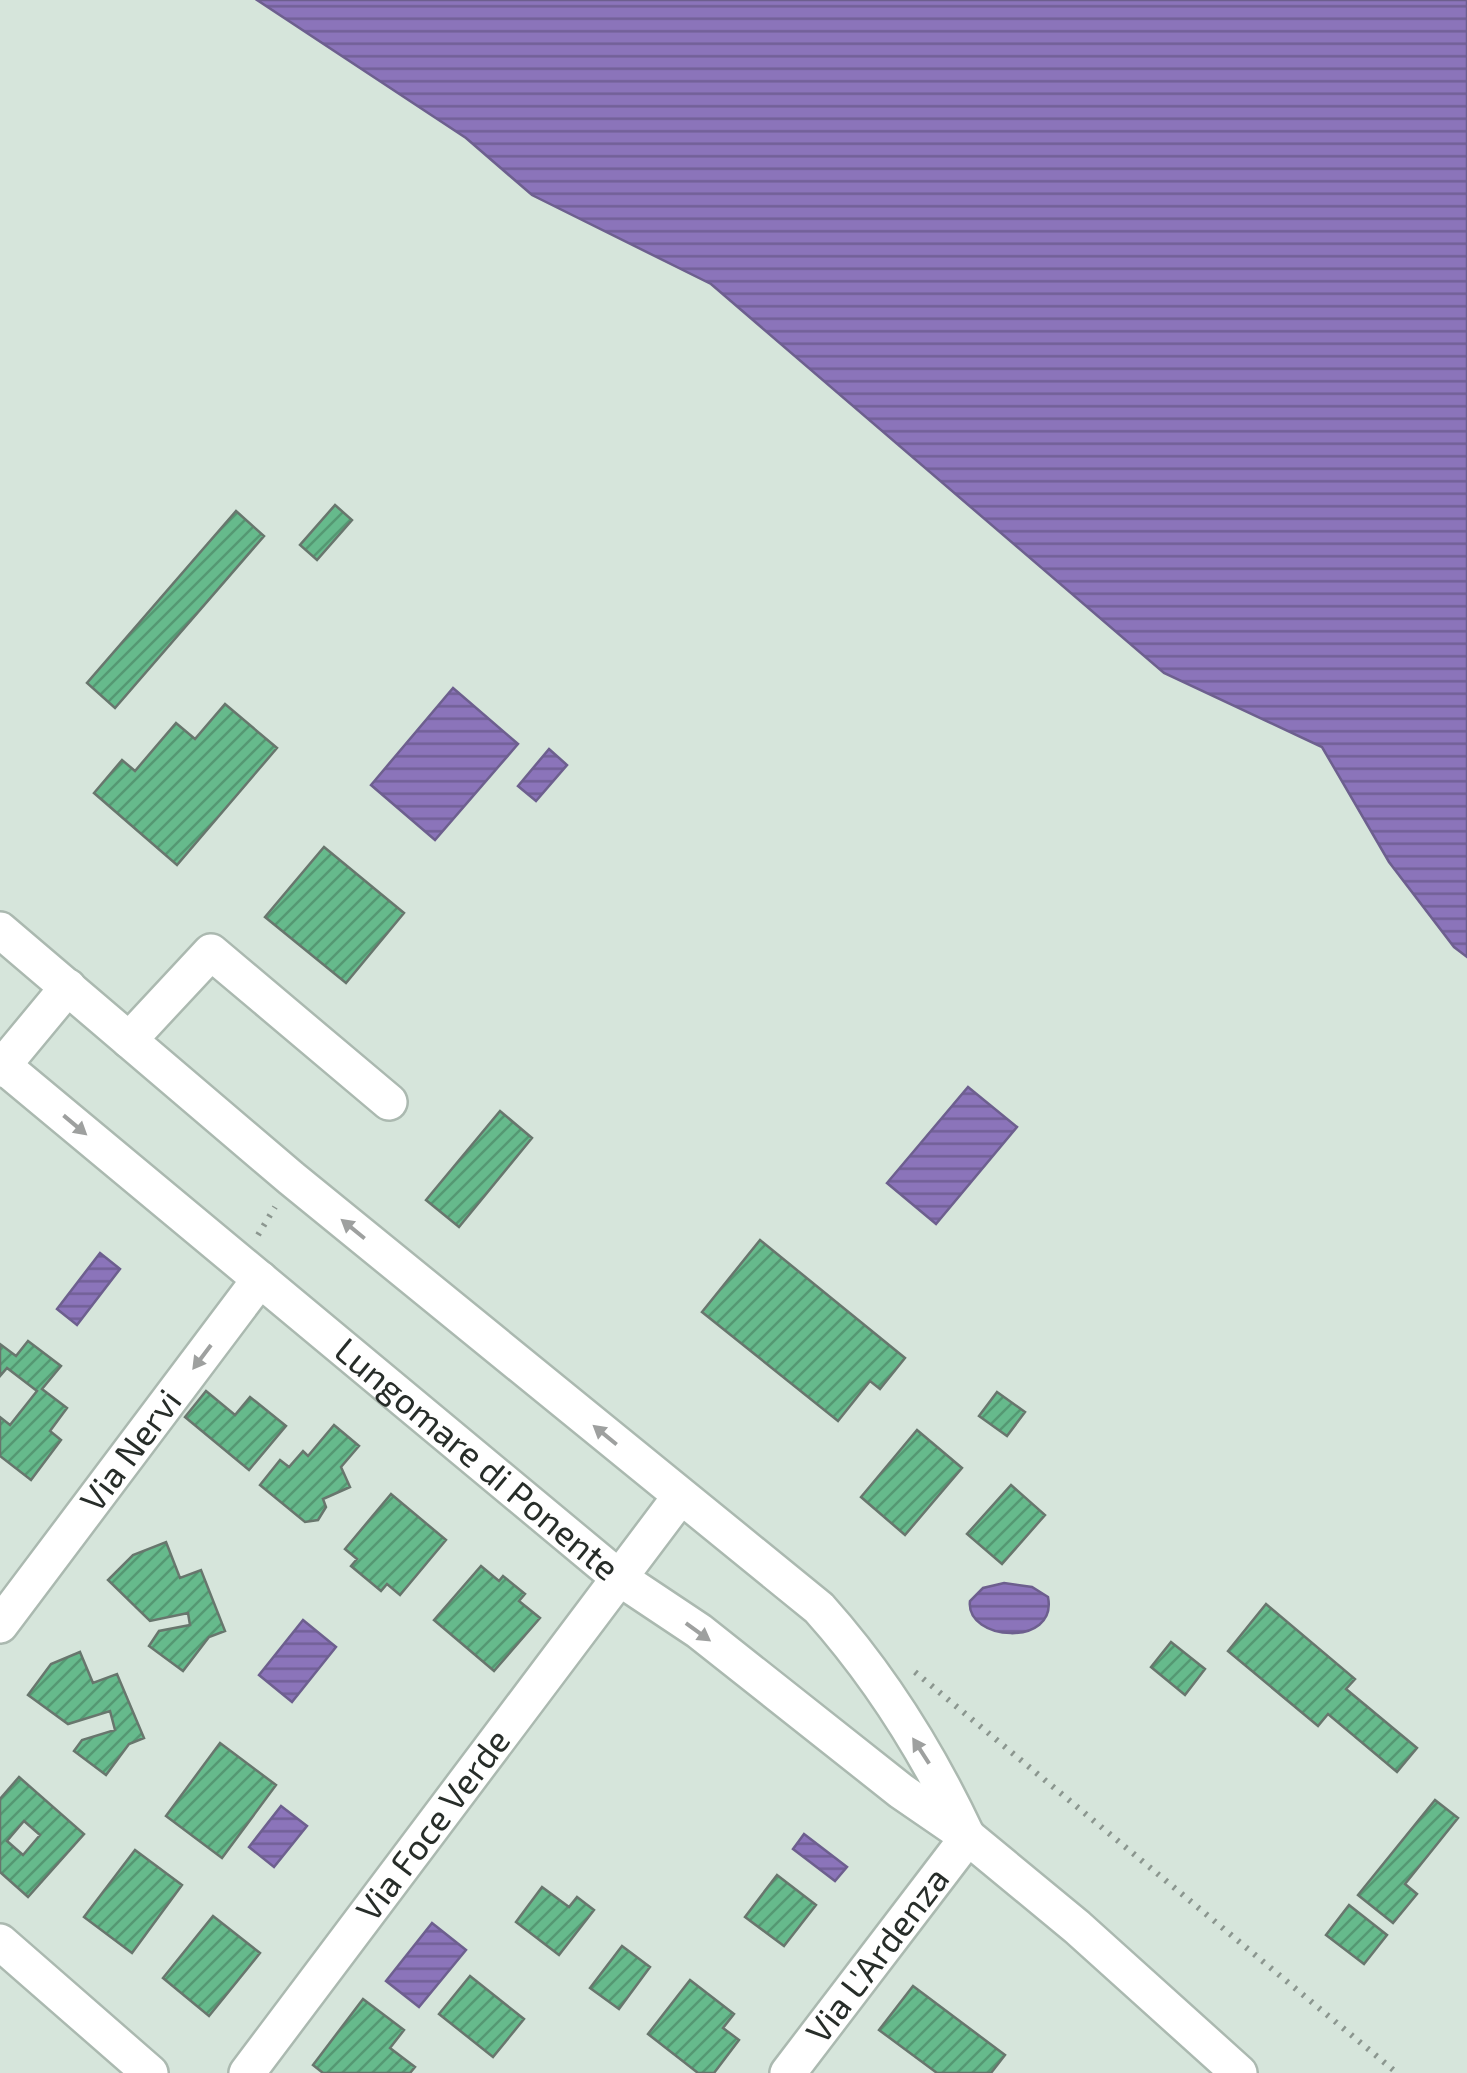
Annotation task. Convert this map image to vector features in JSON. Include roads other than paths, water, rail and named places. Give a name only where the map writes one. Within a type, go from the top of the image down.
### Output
[{"type":"street","name":"Lungomare di Ponente","points":[[0,930],[291,1178],[812,1602],[849,1642],[940,1780],[968,1836]]},
{"type":"street","points":[[129,1040],[210,952],[390,1102]]},
{"type":"street","points":[[1,1066],[68,987]]},
{"type":"street","name":"Lungomare di Ponente","points":[[1,1066],[618,1577],[699,1632],[901,1791],[968,1836],[1239,2073]]},
{"type":"street","name":"Via Nervi","points":[[0,1625],[260,1279]]},
{"type":"street","name":"Lungomare di Ponente","points":[[618,1577],[680,1497]]},
{"type":"street","name":"Via Foce Verde","points":[[247,2073],[618,1577]]},
{"type":"street","name":"Via L'Ardenza","points":[[788,2073],[968,1836]]},
{"type":"street","points":[[0,1942],[150,2073]]}]
